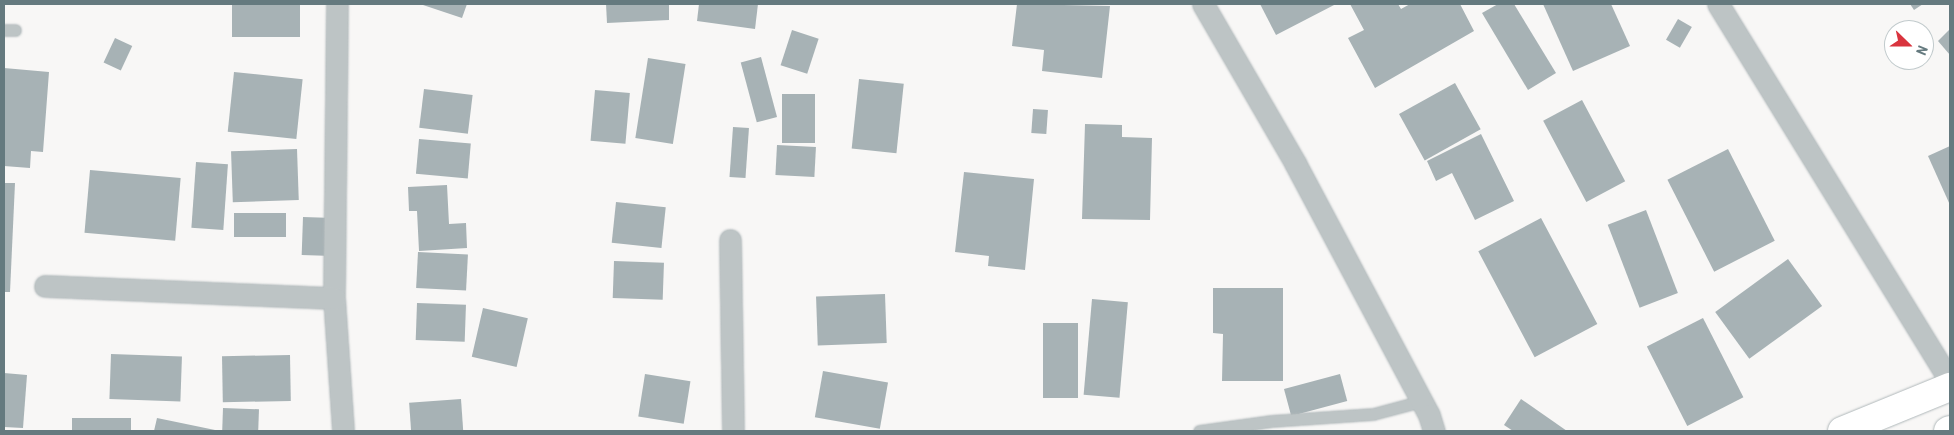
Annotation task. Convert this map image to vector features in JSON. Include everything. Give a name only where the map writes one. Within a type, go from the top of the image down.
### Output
[{"type":"street","points":[[337,4],[334,298],[342,431]]},
{"type":"street","points":[[1203,4],[1294,163],[1428,416],[1443,431]]},
{"type":"street","points":[[1718,4],[1950,381]]},
{"type":"street","points":[[730,240],[733,431]]},
{"type":"street","points":[[45,286],[334,298]]},
{"type":"street","points":[[1842,431],[1950,386]]},
{"type":"lane","points":[[1199,431],[1271,421],[1373,414],[1428,416]]},
{"type":"building","points":[[232,4],[300,4],[300,37],[232,37]]},
{"type":"building","points":[[420,4],[467,4],[462,18]]},
{"type":"building","points":[[606,4],[669,4],[669,20],[607,23]]},
{"type":"building","points":[[699,4],[758,4],[755,29],[697,21]]},
{"type":"building","points":[[1017,4],[1110,6],[1102,78],[1042,71],[1044,50],[1012,46]]},
{"type":"building","points":[[1260,4],[1336,4],[1276,35]]},
{"type":"building","points":[[1350,4],[1398,4],[1401,9],[1410,4],[1460,4],[1474,31],[1375,88],[1348,38],[1364,30]]},
{"type":"building","points":[[1498,4],[1514,4],[1556,73],[1528,90],[1482,13]]},
{"type":"building","points":[[1543,4],[1611,4],[1630,46],[1573,71]]},
{"type":"building","points":[[1910,4],[1923,4],[1914,10]]},
{"type":"building","points":[[1678,19],[1692,27],[1680,48],[1666,40]]},
{"type":"building","points":[[1950,29],[1950,55],[1938,41]]},
{"type":"building","points":[[792,30],[819,39],[807,74],[781,65]]},
{"type":"building","points":[[115,38],[132,46],[121,71],[104,62]]},
{"type":"building","points":[[761,57],[777,117],[757,122],[741,62]]},
{"type":"building","points":[[648,58],[686,64],[673,144],[635,138]]},
{"type":"building","points":[[4,68],[49,72],[43,152],[31,151],[30,168],[4,166]]},
{"type":"building","points":[[234,72],[303,79],[296,139],[228,132]]},
{"type":"building","points":[[859,79],[904,84],[896,153],[852,149]]},
{"type":"building","points":[[1455,83],[1481,129],[1425,160],[1399,114]]},
{"type":"building","points":[[424,89],[473,95],[468,134],[419,128]]},
{"type":"building","points":[[595,90],[630,93],[625,144],[591,141]]},
{"type":"building","points":[[782,94],[815,94],[815,143],[782,143]]},
{"type":"building","points":[[1582,100],[1625,181],[1586,202],[1543,121]]},
{"type":"building","points":[[1033,109],[1048,110],[1046,134],[1031,133]]},
{"type":"building","points":[[1085,124],[1122,125],[1122,137],[1152,138],[1150,220],[1082,219]]},
{"type":"building","points":[[733,127],[749,128],[745,178],[730,177]]},
{"type":"building","points":[[1481,134],[1514,201],[1475,220],[1452,173],[1436,181],[1427,161]]},
{"type":"building","points":[[419,139],[471,144],[468,178],[416,174]]},
{"type":"building","points":[[777,145],[816,147],[814,177],[775,175]]},
{"type":"building","points":[[1950,146],[1950,205],[1928,156]]},
{"type":"building","points":[[297,149],[299,200],[233,202],[231,151]]},
{"type":"building","points":[[1728,149],[1775,241],[1714,272],[1667,180]]},
{"type":"building","points":[[196,162],[228,164],[223,230],[191,228]]},
{"type":"building","points":[[90,170],[181,178],[175,241],[85,233]]},
{"type":"building","points":[[964,172],[1034,179],[1025,270],[988,266],[989,256],[955,252]]},
{"type":"building","points":[[4,183],[15,183],[10,292],[4,292]]},
{"type":"building","points":[[447,185],[449,224],[466,223],[467,248],[419,251],[417,211],[409,211],[408,187]]},
{"type":"building","points":[[616,202],[666,207],[661,248],[612,243]]},
{"type":"building","points":[[1646,210],[1678,293],[1640,308],[1608,225]]},
{"type":"building","points":[[234,213],[286,213],[286,237],[234,237]]},
{"type":"building","points":[[303,217],[326,218],[325,256],[302,255]]},
{"type":"building","points":[[1541,218],[1597,324],[1535,357],[1478,251]]},
{"type":"building","points":[[418,252],[468,255],[466,291],[416,288]]},
{"type":"building","points":[[1788,259],[1822,306],[1749,359],[1715,312]]},
{"type":"building","points":[[614,261],[664,263],[663,300],[613,298]]},
{"type":"building","points":[[1213,288],[1283,288],[1283,381],[1222,381],[1223,334],[1213,333]]},
{"type":"building","points":[[885,294],[887,343],[818,345],[816,296]]},
{"type":"building","points":[[1092,299],[1128,302],[1119,398],[1084,395]]},
{"type":"building","points":[[417,303],[466,305],[465,342],[416,340]]},
{"type":"building","points":[[483,308],[528,318],[517,367],[472,357]]},
{"type":"building","points":[[1703,318],[1743,397],[1687,426],[1647,347]]},
{"type":"building","points":[[1043,323],[1078,323],[1078,398],[1043,398]]},
{"type":"building","points":[[111,354],[182,356],[180,401],[109,399]]},
{"type":"building","points":[[290,355],[291,401],[223,402],[222,356]]},
{"type":"building","points":[[823,371],[888,382],[880,429],[815,417]]},
{"type":"building","points":[[4,373],[27,375],[23,428],[4,427]]},
{"type":"building","points":[[645,374],[690,381],[684,424],[638,416]]},
{"type":"building","points":[[1340,374],[1347,401],[1291,416],[1284,389]]},
{"type":"building","points":[[461,399],[463,431],[411,431],[409,403]]},
{"type":"building","points":[[1521,399],[1567,431],[1513,431],[1504,425]]},
{"type":"building","points":[[223,408],[259,409],[258,431],[222,431]]},
{"type":"building","points":[[72,418],[131,418],[131,431],[72,431]]},
{"type":"building","points":[[157,418],[215,430],[215,431],[154,431]]}]
